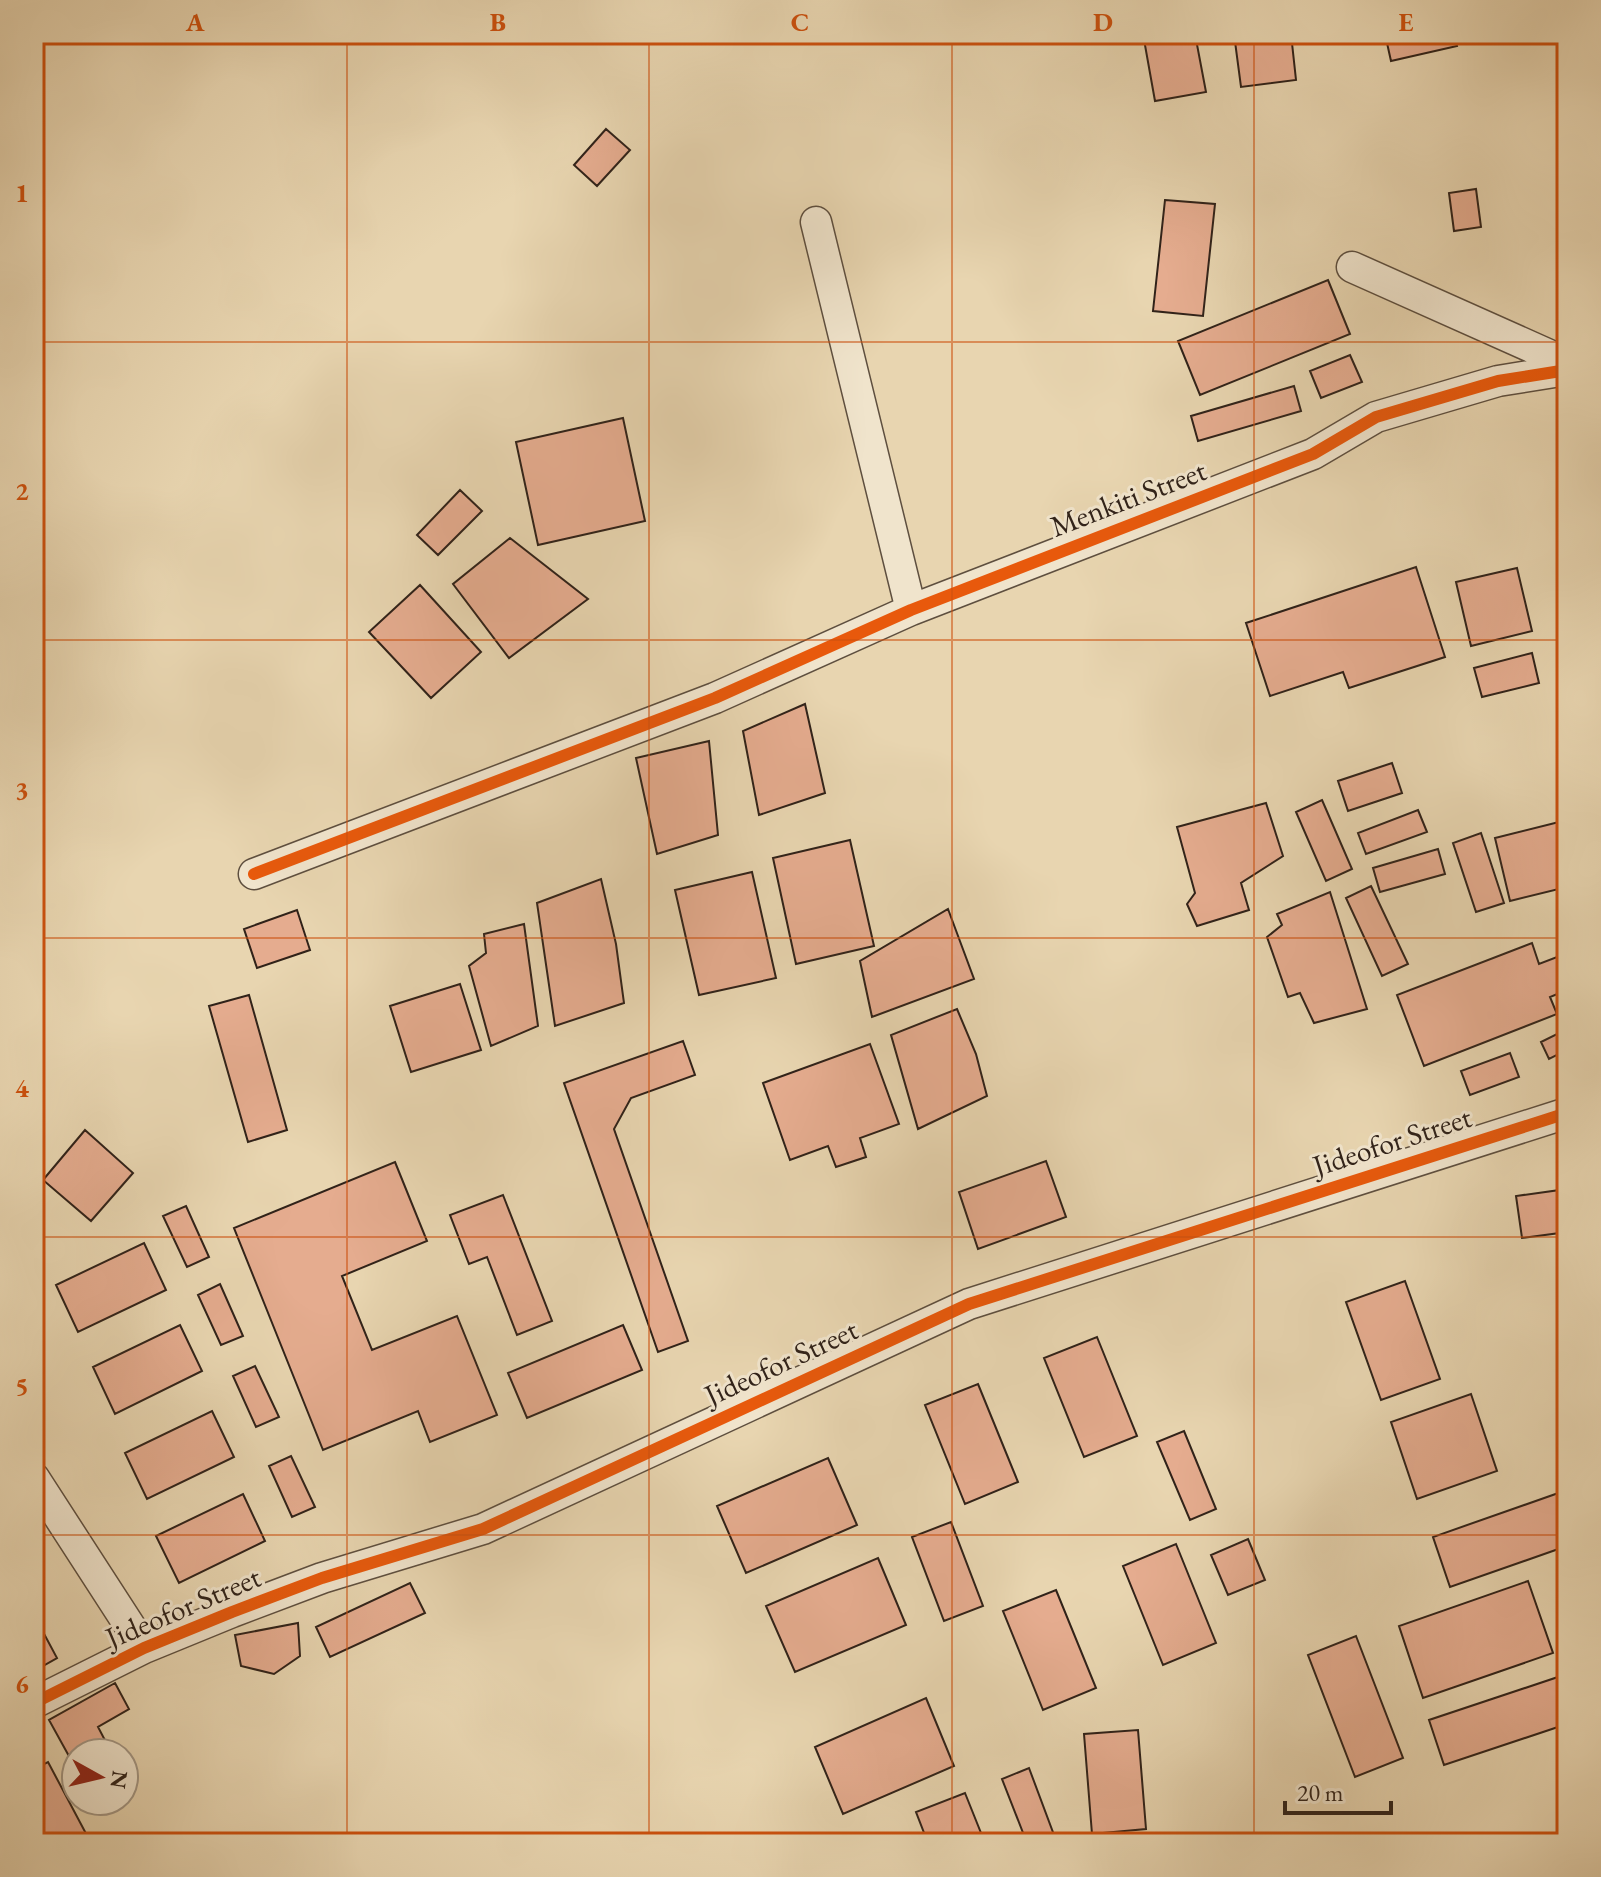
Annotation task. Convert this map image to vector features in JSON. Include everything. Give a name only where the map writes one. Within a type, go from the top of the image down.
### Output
[{"type":"street","points":[[816,222],[911,610]]},
{"type":"street","points":[[1352,267],[1567,363]]},
{"type":"street","name":"Menkiti Street","points":[[254,874],[715,698],[911,610],[1313,454],[1376,417],[1498,381],[1567,370]]},
{"type":"street","name":"Jideofor Street","points":[[34,1703],[144,1648],[322,1578],[483,1529],[969,1304],[1567,1113]]},
{"type":"street","points":[[34,1478],[144,1648]]},
{"type":"building","points":[[1143,34],[1195,34],[1206,92],[1155,101]]},
{"type":"building","points":[[1234,34],[1291,34],[1296,80],[1241,87]]},
{"type":"building","points":[[1385,34],[1454,34],[1457,46],[1391,61]]},
{"type":"building","points":[[606,129],[630,150],[597,186],[574,165]]},
{"type":"building","points":[[1476,189],[1481,227],[1454,231],[1449,193]]},
{"type":"building","points":[[1165,200],[1215,204],[1203,316],[1153,311]]},
{"type":"building","points":[[1328,280],[1350,334],[1200,395],[1178,341]]},
{"type":"building","points":[[1350,355],[1362,382],[1321,398],[1310,371]]},
{"type":"building","points":[[1294,386],[1301,411],[1198,441],[1191,416]]},
{"type":"building","points":[[623,418],[645,521],[538,545],[516,442]]},
{"type":"building","points":[[460,490],[482,511],[438,555],[417,535]]},
{"type":"building","points":[[510,538],[588,599],[509,658],[453,584]]},
{"type":"building","points":[[1416,567],[1445,657],[1349,688],[1343,672],[1270,696],[1246,623]]},
{"type":"building","points":[[1517,568],[1532,631],[1471,646],[1456,582]]},
{"type":"building","points":[[420,585],[481,652],[431,698],[369,632]]},
{"type":"building","points":[[1532,653],[1539,683],[1482,697],[1474,668]]},
{"type":"building","points":[[805,704],[825,793],[759,815],[743,731]]},
{"type":"building","points":[[709,741],[718,835],[657,854],[636,758]]},
{"type":"building","points":[[1392,763],[1402,793],[1348,811],[1338,781]]},
{"type":"building","points":[[1322,800],[1352,869],[1326,881],[1296,812]]},
{"type":"building","points":[[1266,803],[1283,856],[1241,883],[1249,910],[1197,926],[1187,904],[1195,893],[1177,827]]},
{"type":"building","points":[[1418,810],[1427,832],[1366,854],[1358,833]]},
{"type":"building","points":[[1563,821],[1567,839],[1567,887],[1510,901],[1495,838]]},
{"type":"building","points":[[1481,833],[1504,903],[1476,912],[1453,843]]},
{"type":"building","points":[[850,840],[874,946],[796,964],[773,858]]},
{"type":"building","points":[[1438,849],[1445,874],[1380,892],[1373,868]]},
{"type":"building","points":[[752,872],[776,978],[699,995],[675,890]]},
{"type":"building","points":[[601,879],[616,944],[624,1003],[555,1026],[537,903]]},
{"type":"building","points":[[1371,886],[1408,964],[1382,976],[1346,898]]},
{"type":"building","points":[[1330,892],[1367,1009],[1314,1023],[1300,993],[1288,997],[1267,937],[1282,925],[1277,914]]},
{"type":"building","points":[[948,909],[974,979],[872,1017],[860,961]]},
{"type":"building","points":[[297,910],[310,950],[257,968],[244,929]]},
{"type":"building","points":[[524,924],[538,1026],[491,1046],[469,966],[486,953],[484,934]]},
{"type":"building","points":[[1532,943],[1539,964],[1557,957],[1567,983],[1567,990],[1550,997],[1557,1014],[1424,1066],[1397,995]]},
{"type":"building","points":[[460,984],[481,1050],[411,1072],[390,1006]]},
{"type":"building","points":[[249,995],[287,1130],[248,1142],[209,1006]]},
{"type":"building","points":[[957,1009],[976,1054],[987,1096],[918,1129],[891,1035]]},
{"type":"building","points":[[1567,1029],[1567,1050],[1549,1059],[1541,1042]]},
{"type":"building","points":[[683,1041],[695,1075],[631,1098],[614,1129],[688,1341],[658,1352],[564,1083]]},
{"type":"building","points":[[870,1044],[899,1124],[860,1138],[866,1157],[836,1167],[828,1146],[790,1160],[763,1083]]},
{"type":"building","points":[[1510,1053],[1519,1077],[1470,1095],[1461,1071]]},
{"type":"building","points":[[85,1130],[133,1173],[91,1221],[43,1180]]},
{"type":"building","points":[[1046,1161],[1066,1217],[978,1249],[959,1192]]},
{"type":"building","points":[[395,1162],[427,1241],[342,1276],[372,1350],[457,1316],[497,1415],[430,1442],[418,1411],[323,1450],[234,1228]]},
{"type":"building","points":[[1567,1189],[1567,1232],[1522,1238],[1516,1196]]},
{"type":"building","points":[[503,1195],[552,1321],[517,1335],[487,1257],[469,1264],[450,1215]]},
{"type":"building","points":[[186,1206],[209,1257],[187,1267],[163,1216]]},
{"type":"building","points":[[144,1243],[166,1290],[78,1332],[56,1285]]},
{"type":"building","points":[[1405,1281],[1440,1379],[1381,1400],[1346,1302]]},
{"type":"building","points":[[220,1284],[243,1336],[221,1345],[198,1295]]},
{"type":"building","points":[[180,1325],[202,1371],[115,1414],[93,1367]]},
{"type":"building","points":[[623,1325],[642,1370],[527,1418],[508,1373]]},
{"type":"building","points":[[1097,1337],[1137,1436],[1084,1457],[1044,1358]]},
{"type":"building","points":[[255,1366],[279,1417],[256,1427],[233,1376]]},
{"type":"building","points":[[978,1384],[1018,1482],[965,1504],[925,1405]]},
{"type":"building","points":[[1471,1394],[1497,1471],[1417,1499],[1391,1422]]},
{"type":"building","points":[[212,1411],[234,1457],[147,1499],[125,1453]]},
{"type":"building","points":[[1184,1431],[1216,1509],[1190,1520],[1157,1442]]},
{"type":"building","points":[[291,1456],[315,1507],[292,1517],[269,1466]]},
{"type":"building","points":[[828,1458],[857,1525],[746,1573],[717,1506]]},
{"type":"building","points":[[1567,1490],[1567,1546],[1450,1587],[1433,1537]]},
{"type":"building","points":[[243,1494],[265,1541],[179,1583],[156,1536]]},
{"type":"building","points":[[951,1522],[983,1606],[944,1621],[912,1537]]},
{"type":"building","points":[[1248,1539],[1265,1580],[1228,1595],[1211,1555]]},
{"type":"building","points":[[1176,1544],[1216,1643],[1163,1665],[1123,1566]]},
{"type":"building","points":[[878,1558],[906,1625],[795,1672],[766,1606]]},
{"type":"building","points":[[1528,1581],[1553,1653],[1423,1698],[1399,1626]]},
{"type":"building","points":[[410,1583],[425,1613],[330,1657],[316,1627]]},
{"type":"building","points":[[1056,1590],[1096,1688],[1043,1710],[1003,1611]]},
{"type":"building","points":[[34,1615],[57,1658],[34,1671]]},
{"type":"building","points":[[298,1623],[300,1656],[274,1674],[241,1666],[235,1635]]},
{"type":"building","points":[[1356,1636],[1403,1758],[1355,1777],[1308,1655]]},
{"type":"building","points":[[1567,1674],[1567,1724],[1444,1765],[1429,1720]]},
{"type":"building","points":[[115,1683],[129,1709],[98,1727],[103,1737],[60,1737],[60,1740],[49,1720]]},
{"type":"building","points":[[926,1698],[954,1766],[843,1814],[815,1747]]},
{"type":"building","points":[[1138,1730],[1146,1829],[1092,1834],[1084,1734]]},
{"type":"building","points":[[48,1762],[60,1785],[60,1817],[77,1817],[91,1843],[34,1843],[42,1836],[34,1822],[34,1769]]},
{"type":"building","points":[[1029,1768],[1057,1843],[1027,1843],[1002,1779]]},
{"type":"building","points":[[965,1793],[985,1843],[928,1843],[916,1812]]},
{"type":"cycle path","points":[[254,874],[715,698],[911,610],[1313,454],[1376,417],[1498,381],[1567,370]]},
{"type":"cycle path","points":[[34,1703],[144,1648],[232,1612],[322,1578],[483,1529],[969,1304],[1567,1113]]}]
